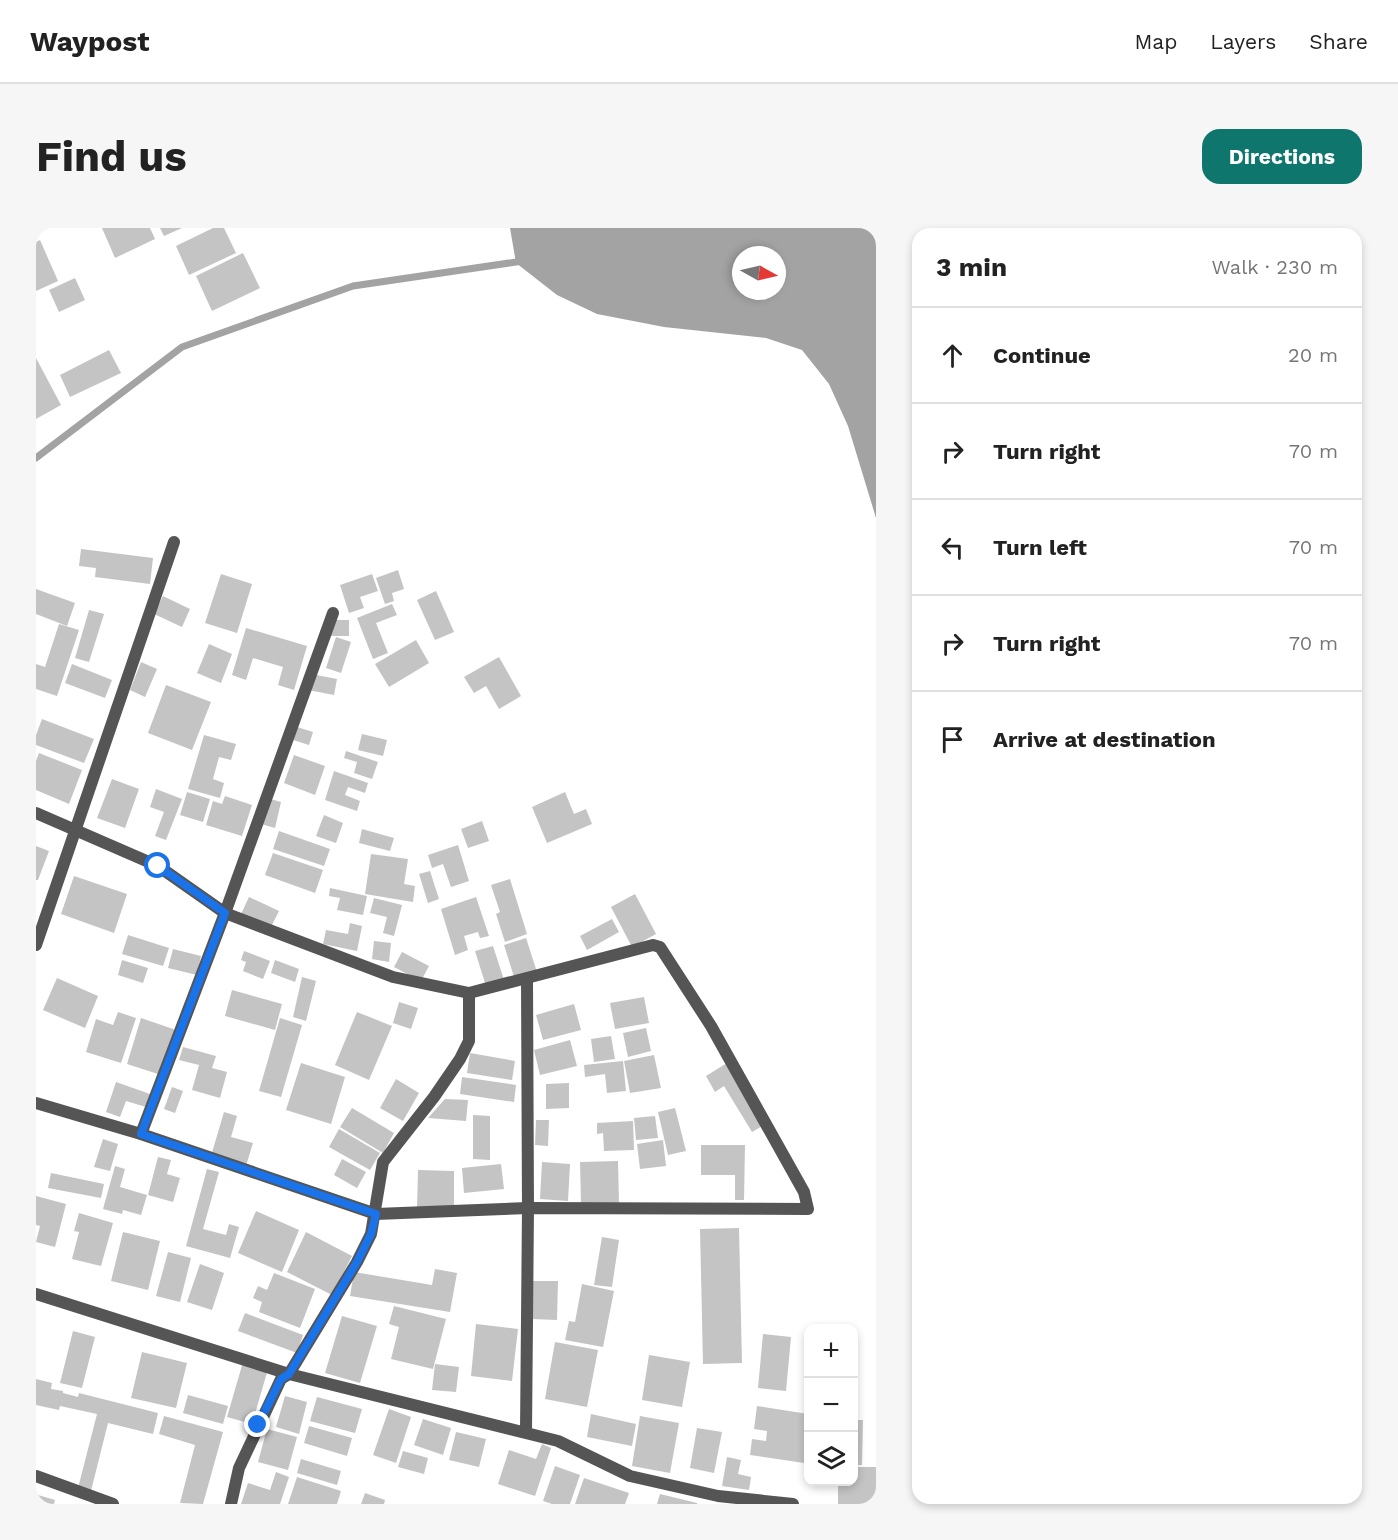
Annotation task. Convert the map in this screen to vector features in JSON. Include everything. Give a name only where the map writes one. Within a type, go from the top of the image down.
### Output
[{"type":"street","points":[[36,945],[174,542]]},
{"type":"street","points":[[141,1134],[225,913],[333,613]]},
{"type":"street","points":[[36,813],[158,866],[225,913],[393,977],[469,993],[653,945],[660,946],[729,1057],[804,1192],[808,1209],[528,1208],[376,1214],[141,1134],[36,1103]]},
{"type":"street","points":[[526,1432],[527,979]]},
{"type":"street","points":[[231,1504],[239,1468],[281,1379],[289,1374],[357,1262],[371,1234],[383,1162],[434,1097],[460,1059],[469,1041],[469,993]]},
{"type":"street","points":[[36,1294],[289,1374],[558,1441],[630,1476],[718,1496],[793,1504]]},
{"type":"street","points":[[36,1476],[113,1504]]},
{"type":"shaded area","points":[[510,228],[876,228],[876,518],[848,426],[829,384],[802,350],[766,338],[664,327],[597,314],[557,295],[516,263]]},
{"type":"building","points":[[102,228],[150,228],[155,239],[115,258]]},
{"type":"building","points":[[160,228],[182,228],[164,236]]},
{"type":"building","points":[[213,228],[224,228],[236,253],[189,275],[176,246]]},
{"type":"building","points":[[40,240],[58,281],[36,291],[36,242]]},
{"type":"building","points":[[243,253],[260,288],[212,311],[196,276]]},
{"type":"building","points":[[75,278],[85,300],[59,312],[49,290]]},
{"type":"building","points":[[109,350],[121,373],[70,397],[60,375]]},
{"type":"building","points":[[36,358],[61,405],[36,419]]},
{"type":"building","points":[[81,549],[153,558],[150,584],[95,577],[96,568],[79,566]]},
{"type":"building","points":[[398,570],[404,589],[392,593],[394,601],[385,604],[376,578]]},
{"type":"building","points":[[221,574],[252,584],[237,633],[205,623]]},
{"type":"building","points":[[372,574],[378,591],[360,597],[364,608],[349,613],[340,585]]},
{"type":"building","points":[[36,589],[75,603],[67,626],[36,614]]},
{"type":"building","points":[[436,591],[454,632],[435,640],[417,600]]},
{"type":"building","points":[[163,596],[190,609],[182,627],[154,614]]},
{"type":"building","points":[[392,604],[397,615],[376,623],[388,653],[373,659],[357,618]]},
{"type":"building","points":[[89,610],[104,614],[89,662],[75,658]]},
{"type":"building","points":[[331,620],[349,620],[349,636],[331,636]]},
{"type":"building","points":[[59,624],[79,630],[57,696],[36,689],[36,664],[45,667]]},
{"type":"building","points":[[246,628],[307,646],[294,690],[278,685],[283,667],[253,658],[246,680],[232,675]]},
{"type":"building","points":[[336,637],[351,642],[341,673],[326,668]]},
{"type":"building","points":[[416,640],[429,663],[389,687],[375,664]]},
{"type":"building","points":[[209,644],[232,654],[221,683],[197,673]]},
{"type":"building","points":[[499,657],[521,696],[499,709],[486,686],[474,693],[464,677]]},
{"type":"building","points":[[141,662],[157,669],[145,697],[130,690]]},
{"type":"building","points":[[72,664],[112,680],[105,698],[65,683]]},
{"type":"building","points":[[311,674],[337,679],[334,695],[308,690]]},
{"type":"building","points":[[166,685],[211,702],[192,750],[148,733]]},
{"type":"building","points":[[42,719],[94,739],[84,763],[36,745],[36,735]]},
{"type":"building","points":[[297,727],[313,732],[309,745],[293,740]]},
{"type":"building","points":[[362,734],[387,740],[383,756],[358,750]]},
{"type":"building","points":[[204,735],[236,744],[231,760],[219,757],[213,779],[224,783],[220,798],[188,789]]},
{"type":"building","points":[[346,751],[378,762],[372,779],[354,773],[357,762],[344,758]]},
{"type":"building","points":[[39,753],[82,770],[69,804],[36,790],[36,761]]},
{"type":"building","points":[[294,755],[325,766],[315,795],[284,783]]},
{"type":"building","points":[[334,771],[368,783],[365,793],[348,787],[345,795],[360,801],[357,811],[325,800]]},
{"type":"building","points":[[112,779],[139,789],[125,828],[97,818]]},
{"type":"building","points":[[156,789],[182,799],[166,840],[155,836],[164,812],[150,807]]},
{"type":"building","points":[[187,792],[210,799],[203,822],[180,815]]},
{"type":"building","points":[[565,792],[574,814],[586,809],[592,824],[547,843],[532,807]]},
{"type":"building","points":[[225,796],[252,805],[242,836],[206,825],[213,801],[222,804]]},
{"type":"building","points":[[267,798],[281,802],[275,828],[261,824]]},
{"type":"building","points":[[324,815],[343,823],[336,843],[316,836]]},
{"type":"building","points":[[482,821],[489,841],[468,848],[461,829]]},
{"type":"building","points":[[362,829],[394,838],[390,851],[359,843]]},
{"type":"building","points":[[279,831],[330,849],[324,866],[273,849]]},
{"type":"building","points":[[458,845],[469,881],[451,887],[443,864],[432,868],[428,855]]},
{"type":"building","points":[[36,846],[49,851],[38,880],[36,880]]},
{"type":"building","points":[[273,853],[323,870],[315,893],[265,875]]},
{"type":"building","points":[[371,854],[408,859],[404,884],[415,886],[413,902],[365,894]]},
{"type":"building","points":[[430,871],[439,899],[428,903],[419,874]]},
{"type":"building","points":[[74,876],[127,894],[114,933],[61,914]]},
{"type":"building","points":[[510,879],[527,934],[505,942],[496,914],[500,912],[491,885]]},
{"type":"building","points":[[330,888],[367,896],[363,915],[337,910],[340,898],[329,896]]},
{"type":"building","points":[[635,894],[656,934],[632,947],[611,907]]},
{"type":"building","points":[[249,897],[279,911],[271,927],[241,914]]},
{"type":"building","points":[[476,897],[489,936],[480,938],[478,932],[464,936],[468,950],[455,955],[441,909]]},
{"type":"building","points":[[374,898],[402,905],[394,936],[383,933],[387,917],[370,913]]},
{"type":"building","points":[[612,919],[619,932],[587,950],[580,936]]},
{"type":"building","points":[[350,923],[362,926],[357,951],[323,944],[326,930],[348,934]]},
{"type":"building","points":[[128,935],[169,948],[163,966],[122,954]]},
{"type":"building","points":[[526,938],[537,972],[515,980],[504,945]]},
{"type":"building","points":[[374,941],[391,943],[389,962],[372,959]]},
{"type":"building","points":[[493,946],[504,980],[486,986],[475,951]]},
{"type":"building","points":[[173,949],[201,956],[197,975],[168,968]]},
{"type":"building","points":[[244,951],[270,961],[263,979],[243,971],[246,962],[241,960]]},
{"type":"building","points":[[402,952],[429,966],[421,981],[394,967]]},
{"type":"building","points":[[122,960],[148,968],[143,983],[118,975]]},
{"type":"building","points":[[275,960],[299,969],[295,982],[271,973]]},
{"type":"building","points":[[302,977],[316,981],[306,1021],[293,1017]]},
{"type":"building","points":[[57,978],[98,996],[85,1028],[43,1010]]},
{"type":"building","points":[[232,990],[282,1004],[275,1030],[225,1016]]},
{"type":"building","points":[[644,997],[649,1023],[615,1029],[610,1003]]},
{"type":"building","points":[[399,1002],[418,1008],[411,1029],[393,1023]]},
{"type":"building","points":[[574,1004],[581,1030],[543,1040],[536,1015]]},
{"type":"building","points":[[118,1012],[136,1018],[121,1063],[86,1052],[96,1019],[113,1025]]},
{"type":"building","points":[[357,1012],[392,1026],[369,1080],[335,1065]]},
{"type":"building","points":[[141,1018],[176,1030],[161,1075],[127,1064]]},
{"type":"building","points":[[280,1018],[302,1025],[281,1097],[259,1091]]},
{"type":"building","points":[[646,1028],[651,1051],[628,1057],[623,1033]]},
{"type":"building","points":[[611,1036],[615,1059],[594,1062],[591,1039]]},
{"type":"building","points":[[570,1040],[577,1066],[540,1075],[534,1050]]},
{"type":"building","points":[[183,1047],[216,1056],[212,1068],[227,1072],[220,1098],[192,1090],[199,1065],[179,1060]]},
{"type":"building","points":[[470,1053],[515,1061],[512,1080],[467,1073]]},
{"type":"building","points":[[654,1055],[661,1088],[630,1093],[624,1061]]},
{"type":"building","points":[[623,1061],[626,1091],[607,1093],[605,1074],[585,1077],[584,1065]]},
{"type":"building","points":[[301,1063],[345,1077],[331,1124],[286,1110]]},
{"type":"building","points":[[727,1063],[764,1125],[752,1132],[724,1086],[715,1092],[706,1076]]},
{"type":"building","points":[[462,1077],[516,1085],[514,1102],[460,1094]]},
{"type":"building","points":[[396,1079],[419,1093],[403,1121],[380,1108]]},
{"type":"building","points":[[116,1082],[150,1094],[146,1107],[126,1101],[120,1117],[106,1112]]},
{"type":"building","points":[[569,1083],[569,1108],[546,1109],[546,1084]]},
{"type":"building","points":[[172,1087],[183,1091],[175,1113],[164,1109]]},
{"type":"building","points":[[445,1099],[468,1100],[466,1121],[428,1118]]},
{"type":"building","points":[[352,1108],[394,1133],[383,1153],[340,1127]]},
{"type":"building","points":[[675,1108],[686,1151],[668,1155],[658,1112]]},
{"type":"building","points":[[224,1112],[237,1116],[231,1137],[253,1143],[246,1166],[211,1156]]},
{"type":"building","points":[[473,1115],[490,1116],[490,1160],[473,1159]]},
{"type":"building","points":[[655,1116],[658,1138],[636,1140],[634,1118]]},
{"type":"building","points":[[536,1120],[549,1120],[548,1146],[535,1145]]},
{"type":"building","points":[[633,1121],[634,1150],[604,1151],[603,1133],[597,1134],[597,1123]]},
{"type":"building","points":[[339,1129],[380,1153],[370,1170],[329,1147]]},
{"type":"building","points":[[103,1139],[118,1144],[110,1171],[94,1167]]},
{"type":"building","points":[[663,1140],[666,1166],[640,1169],[637,1144]]},
{"type":"building","points":[[701,1145],[745,1145],[744,1200],[735,1200],[735,1175],[701,1175]]},
{"type":"building","points":[[158,1157],[171,1160],[167,1174],[180,1178],[173,1202],[148,1195]]},
{"type":"building","points":[[342,1159],[366,1172],[357,1188],[334,1175]]},
{"type":"building","points":[[618,1161],[619,1203],[581,1204],[580,1162]]},
{"type":"building","points":[[542,1162],[570,1164],[568,1201],[540,1199]]},
{"type":"building","points":[[501,1164],[504,1189],[464,1193],[462,1168]]},
{"type":"building","points":[[115,1166],[125,1169],[120,1187],[147,1195],[141,1215],[123,1210],[122,1214],[103,1209]]},
{"type":"building","points":[[207,1169],[219,1172],[203,1229],[226,1235],[229,1224],[239,1227],[230,1258],[186,1246]]},
{"type":"building","points":[[418,1170],[454,1171],[454,1209],[417,1208]]},
{"type":"building","points":[[51,1173],[104,1184],[101,1198],[48,1188]]},
{"type":"building","points":[[36,1196],[66,1204],[55,1247],[36,1242],[40,1226],[36,1225]]},
{"type":"building","points":[[256,1211],[299,1230],[282,1272],[238,1253]]},
{"type":"building","points":[[79,1213],[113,1223],[101,1266],[72,1259],[79,1232],[74,1231]]},
{"type":"building","points":[[739,1228],[742,1363],[703,1364],[700,1229]]},
{"type":"building","points":[[123,1232],[160,1241],[148,1290],[111,1281]]},
{"type":"building","points":[[306,1232],[352,1256],[332,1295],[287,1272]]},
{"type":"building","points":[[602,1237],[619,1240],[612,1287],[594,1285]]},
{"type":"building","points":[[168,1252],[191,1258],[180,1302],[156,1296]]},
{"type":"building","points":[[200,1264],[224,1273],[212,1310],[187,1302]]},
{"type":"building","points":[[435,1269],[457,1273],[450,1312],[350,1296],[354,1272],[432,1285]]},
{"type":"building","points":[[274,1273],[315,1289],[300,1328],[259,1312],[262,1302],[253,1298],[258,1286],[267,1290]]},
{"type":"building","points":[[533,1281],[558,1281],[557,1320],[532,1319]]},
{"type":"building","points":[[582,1284],[614,1291],[603,1347],[565,1340],[569,1321],[575,1322]]},
{"type":"building","points":[[394,1306],[446,1319],[433,1369],[391,1359],[399,1327],[389,1324]]},
{"type":"building","points":[[245,1313],[303,1335],[297,1353],[238,1331]]},
{"type":"building","points":[[342,1316],[377,1326],[360,1383],[325,1373]]},
{"type":"building","points":[[476,1324],[518,1329],[512,1381],[471,1376]]},
{"type":"building","points":[[73,1331],[95,1337],[82,1388],[60,1383]]},
{"type":"building","points":[[763,1334],[791,1337],[786,1391],[758,1388]]},
{"type":"building","points":[[555,1342],[598,1350],[587,1407],[545,1399]]},
{"type":"building","points":[[142,1352],[187,1363],[176,1408],[131,1398]]},
{"type":"building","points":[[649,1355],[690,1362],[682,1407],[642,1400]]},
{"type":"building","points":[[243,1362],[268,1369],[252,1424],[227,1417]]},
{"type":"building","points":[[435,1364],[459,1367],[456,1392],[432,1390]]},
{"type":"building","points":[[36,1379],[52,1383],[51,1389],[63,1391],[63,1393],[78,1397],[79,1393],[158,1413],[153,1434],[108,1423],[91,1491],[78,1488],[97,1414],[60,1406],[59,1410],[36,1405]]},
{"type":"building","points":[[188,1395],[228,1406],[223,1424],[183,1413]]},
{"type":"building","points":[[285,1396],[307,1402],[299,1434],[276,1427]]},
{"type":"building","points":[[317,1397],[362,1409],[355,1433],[310,1421]]},
{"type":"building","points":[[757,1406],[804,1413],[804,1463],[750,1455],[752,1439],[766,1441],[767,1431],[754,1429]]},
{"type":"building","points":[[389,1409],[411,1417],[396,1463],[373,1455]]},
{"type":"building","points":[[591,1414],[636,1424],[632,1446],[587,1437]]},
{"type":"building","points":[[164,1416],[223,1432],[203,1504],[180,1503],[195,1445],[159,1434]]},
{"type":"building","points":[[640,1416],[679,1423],[670,1473],[632,1466]]},
{"type":"building","points":[[423,1419],[451,1428],[443,1455],[414,1445]]},
{"type":"building","points":[[858,1420],[863,1420],[862,1465],[858,1465]]},
{"type":"building","points":[[309,1426],[352,1438],[347,1456],[304,1443]]},
{"type":"building","points":[[697,1428],[722,1432],[714,1473],[690,1468]]},
{"type":"building","points":[[267,1429],[297,1437],[288,1470],[258,1462]]},
{"type":"building","points":[[456,1432],[486,1439],[479,1467],[449,1460]]},
{"type":"building","points":[[542,1444],[551,1448],[535,1496],[498,1484],[509,1450],[536,1459]]},
{"type":"building","points":[[403,1451],[428,1458],[424,1474],[398,1467]]},
{"type":"building","points":[[727,1457],[741,1460],[738,1474],[751,1477],[749,1490],[722,1486]]},
{"type":"building","points":[[301,1459],[341,1471],[337,1485],[297,1473]]},
{"type":"building","points":[[555,1466],[580,1475],[570,1504],[552,1504],[543,1501]]},
{"type":"building","points":[[858,1467],[876,1467],[876,1504],[838,1504],[838,1486],[858,1486]]},
{"type":"building","points":[[276,1472],[289,1477],[280,1504],[241,1504],[248,1483],[270,1490]]},
{"type":"building","points":[[297,1477],[341,1491],[337,1504],[288,1504]]},
{"type":"building","points":[[584,1478],[629,1493],[625,1504],[575,1504]]},
{"type":"building","points":[[365,1493],[385,1500],[384,1504],[361,1504]]},
{"type":"building","points":[[660,1494],[697,1503],[697,1504],[657,1504]]},
{"type":"building","points":[[38,1495],[55,1500],[54,1504],[36,1504]]},
{"type":"waterway","points":[[36,458],[182,347],[353,286],[523,261]]},
{"type":"route","points":[[158,866],[225,913],[141,1134],[376,1214],[371,1234],[357,1262],[289,1374],[281,1379],[258,1425]]}]
